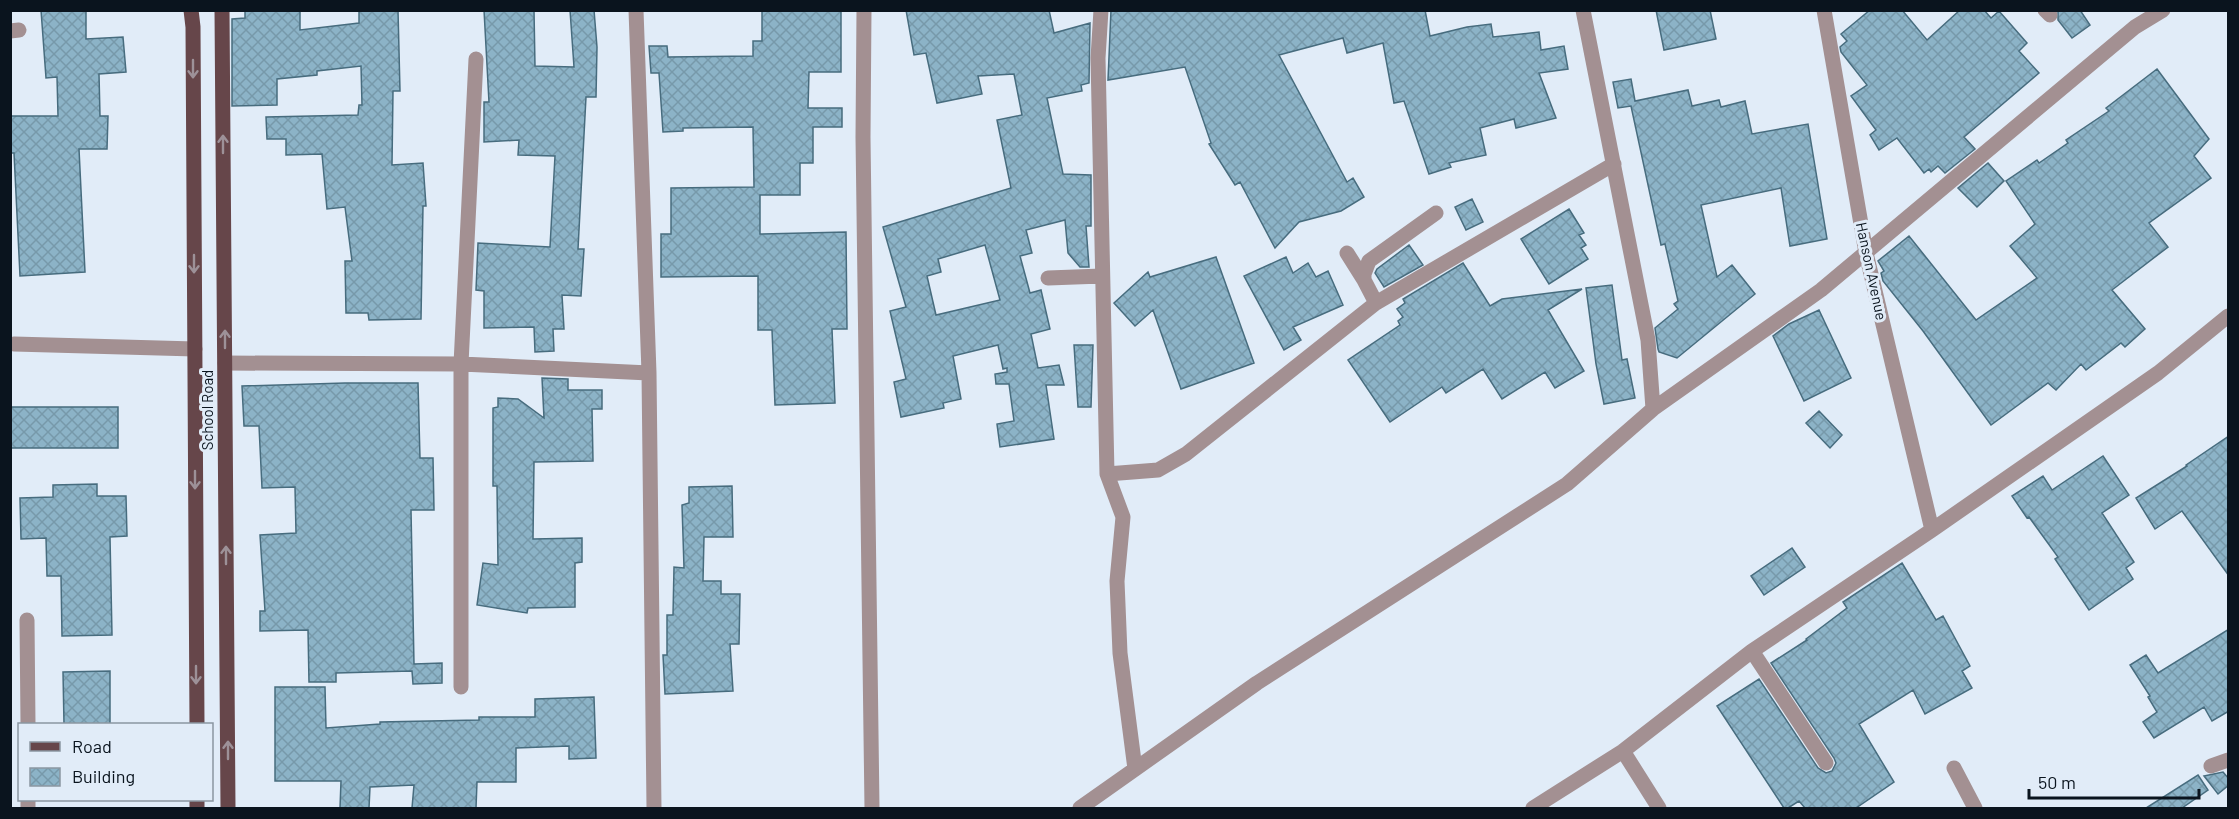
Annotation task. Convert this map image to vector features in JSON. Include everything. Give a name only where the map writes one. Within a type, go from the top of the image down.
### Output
[{"type":"main road","name":"School Road","points":[[191,10],[196,723]]},
{"type":"main road","name":"School Road","points":[[222,10],[228,808]]},
{"type":"street","points":[[636,10],[649,374],[654,808]]},
{"type":"street","points":[[864,10],[865,374],[873,808]]},
{"type":"street","points":[[1101,10],[1098,58],[1107,474],[1123,517],[1118,581],[1120,653],[1134,770]]},
{"type":"street","points":[[1583,10],[1648,340],[1653,409]]},
{"type":"street","name":"Hanson Avenue","points":[[1824,10],[1866,254],[1932,530]]},
{"type":"street","points":[[1080,808],[1257,683],[1568,484],[1653,409],[1821,290],[2135,27],[2163,10]]},
{"type":"street","points":[[460,687],[460,364],[476,59]]},
{"type":"street","points":[[1107,474],[1158,470],[1186,454],[1376,303],[1614,164]]},
{"type":"street","points":[[1364,280],[1369,261],[1436,213]]},
{"type":"street","points":[[1347,253],[1376,303]]},
{"type":"street","points":[[1048,278],[1102,276]]},
{"type":"street","points":[[1533,808],[1623,751],[1752,651],[1932,530],[2158,373],[2229,316]]},
{"type":"street","points":[[14,344],[195,349]]},
{"type":"street","points":[[225,363],[460,364],[649,374]]},
{"type":"street","points":[[27,620],[27,723]]},
{"type":"street","points":[[1752,651],[1826,763]]},
{"type":"street","points":[[1623,751],[1659,808]]},
{"type":"street","points":[[2211,766],[2229,760]]},
{"type":"street","points":[[1954,768],[1975,808]]},
{"type":"building","points":[[41,10],[86,10],[86,39],[123,37],[126,72],[99,74],[100,116],[108,116],[107,149],[79,149],[85,272],[20,276],[14,153],[10,153],[10,116],[58,116],[57,77],[46,78]]},
{"type":"building","points":[[245,10],[300,10],[300,30],[359,23],[359,10],[398,10],[400,91],[393,91],[392,165],[423,163],[426,206],[423,206],[421,319],[369,320],[368,313],[346,313],[345,261],[352,261],[345,207],[327,209],[322,154],[286,155],[286,139],[267,139],[266,117],[358,115],[359,105],[362,105],[361,66],[317,71],[317,75],[277,79],[277,105],[232,106],[232,19],[245,18]]},
{"type":"building","points":[[484,10],[534,10],[535,66],[574,67],[570,10],[594,10],[597,47],[596,97],[586,97],[578,249],[584,249],[581,296],[562,295],[564,329],[553,329],[554,351],[535,352],[534,327],[484,328],[484,291],[476,290],[478,243],[550,247],[555,156],[518,155],[519,140],[484,142],[484,102],[489,102]]},
{"type":"building","points":[[762,10],[841,10],[841,72],[809,72],[808,108],[842,108],[842,127],[813,127],[813,163],[800,163],[800,195],[760,195],[760,234],[846,232],[847,329],[832,329],[835,403],[775,405],[772,330],[758,330],[758,276],[661,277],[661,234],[671,234],[671,188],[754,187],[753,127],[683,128],[683,131],[663,132],[659,73],[651,73],[649,46],[667,46],[668,57],[753,56],[753,41],[762,41]]},
{"type":"building","points":[[906,10],[1049,10],[1054,33],[1090,23],[1089,83],[1081,85],[1082,91],[1047,98],[1063,174],[1091,175],[1091,226],[1086,226],[1089,267],[1080,267],[1068,253],[1065,220],[1026,230],[1032,253],[1020,256],[1030,293],[1041,290],[1050,329],[1031,334],[1038,368],[1059,365],[1064,385],[1046,385],[1054,439],[1000,447],[997,424],[1014,421],[1009,384],[996,384],[995,374],[1007,372],[1007,368],[1003,369],[998,345],[953,356],[961,399],[943,403],[944,408],[901,417],[894,382],[906,379],[890,311],[906,307],[883,227],[1011,188],[997,120],[1022,115],[1014,74],[978,76],[982,94],[937,103],[926,53],[914,55]],"holes":[[[985,245],[1000,300],[936,315],[927,276],[941,272],[938,259]]]},
{"type":"building","points":[[1111,10],[1425,10],[1430,36],[1491,24],[1493,37],[1539,32],[1541,50],[1564,46],[1568,69],[1539,73],[1556,118],[1516,128],[1514,119],[1480,128],[1486,155],[1449,163],[1451,167],[1429,174],[1404,101],[1394,103],[1383,43],[1347,53],[1343,38],[1279,55],[1347,182],[1353,178],[1364,197],[1341,211],[1299,222],[1275,248],[1240,182],[1235,185],[1209,144],[1211,143],[1185,67],[1108,80]]},
{"type":"building","points":[[1656,10],[1710,10],[1716,39],[1664,50]]},
{"type":"building","points":[[1870,10],[1902,10],[1927,40],[1960,10],[1984,10],[1991,18],[1999,11],[2027,43],[2019,51],[2039,73],[1964,137],[1975,149],[1945,173],[1938,166],[1931,172],[1929,169],[1924,173],[1897,138],[1879,150],[1870,135],[1876,130],[1851,96],[1867,85],[1841,52],[1840,47],[1847,41],[1841,34]]},
{"type":"building","points":[[2058,10],[2080,10],[2090,25],[2072,38],[2058,20]]},
{"type":"building","points":[[2157,69],[2209,139],[2194,156],[2211,178],[2149,223],[2168,247],[2112,290],[2145,329],[2125,347],[2121,343],[2086,370],[2081,364],[2056,390],[2048,383],[1991,425],[1923,331],[1883,281],[1881,273],[1884,271],[1878,261],[1909,236],[1976,320],[2037,278],[2010,246],[2035,224],[2006,181],[2037,160],[2039,163],[2068,143],[2066,140],[2109,111],[2106,108]]},
{"type":"building","points":[[1631,79],[1635,101],[1688,90],[1692,106],[1719,100],[1721,107],[1745,101],[1752,134],[1808,124],[1827,239],[1790,246],[1781,188],[1701,205],[1717,277],[1732,265],[1755,294],[1677,358],[1659,352],[1658,349],[1655,328],[1678,309],[1674,304],[1678,301],[1665,244],[1661,245],[1631,106],[1618,108],[1613,82]]},
{"type":"building","points":[[1988,163],[2004,181],[1977,207],[1958,188]]},
{"type":"building","points":[[1472,199],[1483,222],[1466,230],[1455,207]]},
{"type":"building","points":[[1569,209],[1584,233],[1579,235],[1586,245],[1581,248],[1588,259],[1549,284],[1521,239]]},
{"type":"building","points":[[1409,245],[1423,265],[1384,287],[1375,273],[1377,269]]},
{"type":"building","points":[[1216,257],[1254,363],[1181,389],[1153,310],[1135,326],[1114,303],[1148,272],[1150,277]]},
{"type":"building","points":[[1286,257],[1293,273],[1308,263],[1316,277],[1328,271],[1343,305],[1293,327],[1301,340],[1284,350],[1244,276]]},
{"type":"building","points":[[1463,263],[1490,306],[1502,299],[1582,289],[1548,310],[1584,371],[1555,388],[1545,372],[1502,399],[1483,369],[1446,393],[1442,387],[1390,422],[1348,360],[1400,325],[1398,321],[1403,317],[1397,309],[1405,303],[1403,299]]},
{"type":"building","points":[[1612,285],[1622,360],[1627,359],[1635,398],[1604,404],[1586,288]]},
{"type":"building","points":[[1819,310],[1851,378],[1804,401],[1773,336],[1789,324]]},
{"type":"building","points":[[1074,345],[1093,345],[1091,407],[1078,407]]},
{"type":"building","points":[[542,378],[568,379],[568,390],[602,390],[602,409],[592,409],[593,461],[534,462],[533,539],[582,538],[582,562],[575,563],[575,607],[528,608],[527,613],[477,605],[483,563],[498,565],[497,486],[493,486],[493,408],[498,407],[498,398],[518,399],[544,418]]},
{"type":"building","points":[[418,383],[420,458],[433,458],[434,510],[411,510],[414,664],[442,663],[442,683],[413,684],[412,671],[336,673],[336,682],[309,682],[308,630],[260,631],[260,611],[265,611],[260,535],[296,533],[295,487],[262,488],[259,426],[244,426],[242,386]]},
{"type":"building","points":[[11,407],[118,407],[118,448],[11,448]]},
{"type":"building","points":[[1819,411],[1842,435],[1830,448],[1806,423]]},
{"type":"building","points":[[2229,436],[2229,576],[2182,511],[2155,529],[2136,498]]},
{"type":"building","points":[[2103,456],[2129,495],[2102,513],[2134,562],[2126,568],[2133,579],[2089,610],[2055,559],[2058,557],[2012,496],[2043,476],[2052,490]]},
{"type":"building","points":[[97,484],[97,496],[126,496],[127,536],[110,537],[112,635],[62,636],[61,576],[47,576],[46,538],[21,539],[20,498],[53,497],[53,485]]},
{"type":"building","points":[[732,486],[733,537],[704,537],[703,581],[721,581],[721,594],[740,594],[739,644],[730,644],[733,691],[665,694],[663,655],[667,655],[667,615],[673,615],[674,567],[684,568],[682,505],[689,503],[689,487]]},
{"type":"building","points":[[1792,548],[1805,567],[1764,595],[1751,576]]},
{"type":"building","points":[[1902,563],[1936,620],[1943,616],[1970,666],[1962,671],[1972,688],[1925,714],[1913,690],[1859,724],[1894,782],[1856,808],[1805,808],[1799,801],[1784,808],[1717,706],[1759,679],[1818,768],[1826,773],[1832,771],[1836,763],[1834,758],[1771,663],[1807,640],[1847,608],[1843,602]]},
{"type":"building","points":[[2229,629],[2229,711],[2212,721],[2204,707],[2154,738],[2143,722],[2157,712],[2148,697],[2150,696],[2130,665],[2146,655],[2158,673]]},
{"type":"building","points":[[110,671],[110,723],[64,723],[63,672]]},
{"type":"building","points":[[275,687],[325,687],[326,728],[380,724],[380,722],[479,720],[479,717],[535,717],[535,699],[594,697],[596,758],[569,759],[569,746],[516,748],[516,782],[477,782],[476,808],[412,808],[414,785],[370,787],[369,808],[340,808],[341,781],[275,781]]},
{"type":"building","points":[[2223,772],[2229,779],[2229,785],[2218,794],[2204,776]]},
{"type":"building","points":[[2198,775],[2208,790],[2182,808],[2146,808]]}]
